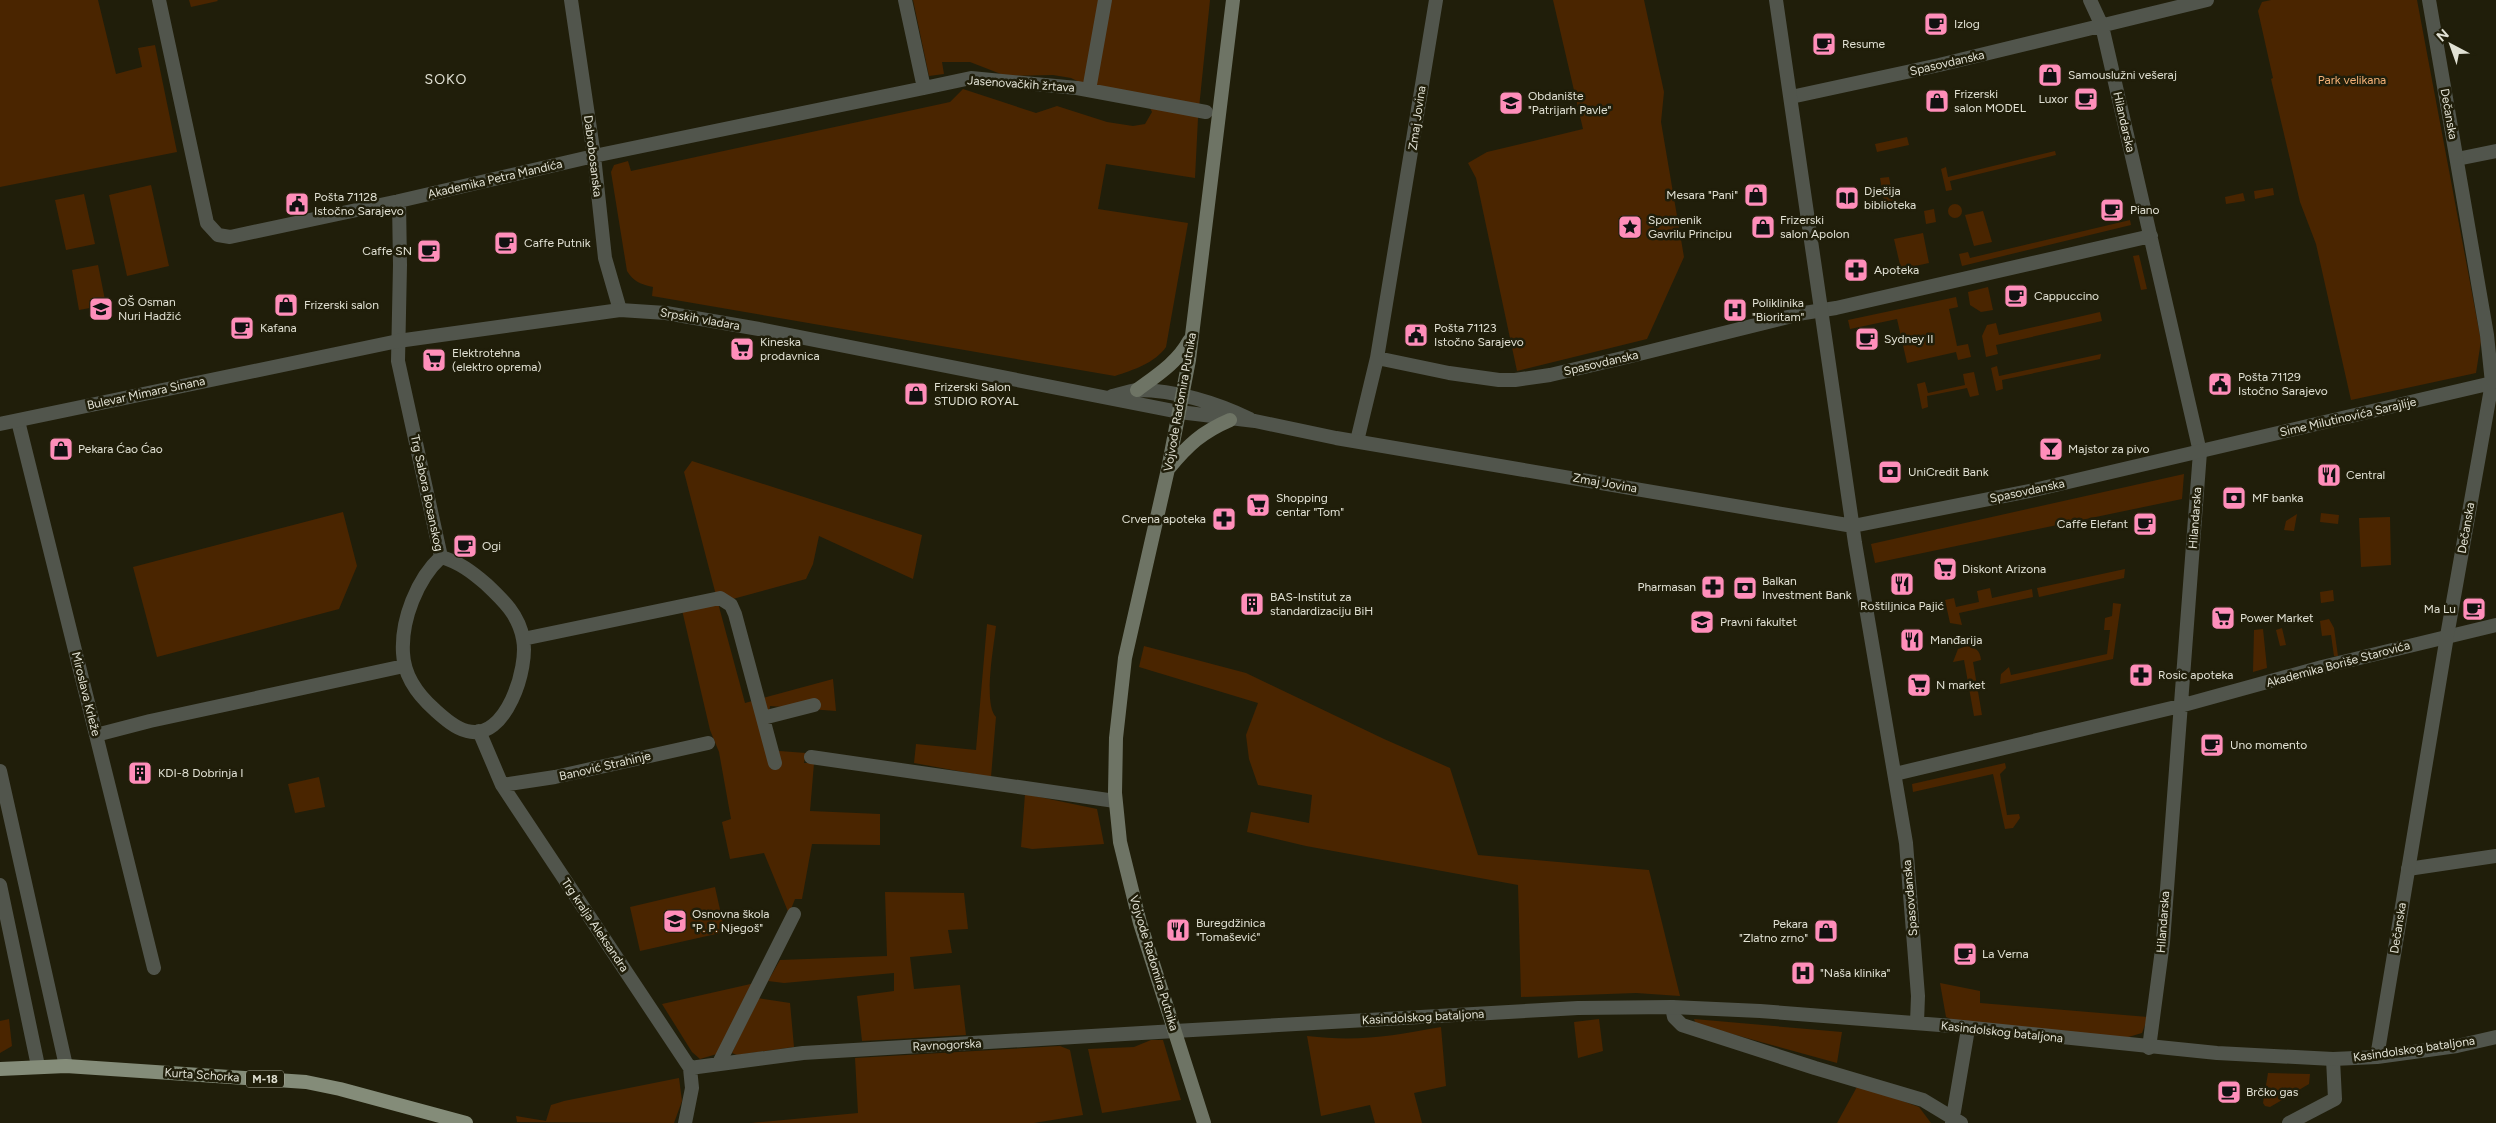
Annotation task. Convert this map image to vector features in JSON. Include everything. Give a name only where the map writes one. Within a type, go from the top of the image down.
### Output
[{"type":"main road","name":"Vojvode Radomira Putnika","points":[[1204,1123],[1132,892],[1120,842],[1115,800],[1116,738],[1125,658],[1168,469],[1193,333],[1233,0]]},
{"type":"main road","points":[[1137,390],[1165,369],[1185,350],[1193,333]]},
{"type":"main road","points":[[1168,469],[1190,442],[1215,426],[1230,420]]},
{"type":"main road","name":"Kurta Schorka","points":[[0,1069],[66,1066],[306,1082],[340,1088],[462,1122]]},
{"type":"street","name":"Akademika Petra Mandića","points":[[159,0],[205,216],[212,230],[218,234],[238,236],[594,156],[924,88]]},
{"type":"street","name":"Dabrobosanska","points":[[571,0],[594,156],[605,258],[620,310]]},
{"type":"street","points":[[905,0],[924,88]]},
{"type":"street","name":"Jasenovačkih žrtava","points":[[1089,90],[1105,0]]},
{"type":"street","name":"Zmaj Jovina","points":[[1357,441],[1377,358],[1436,0]]},
{"type":"street","name":"Spasovdanska","points":[[1776,0],[1853,526],[1895,774],[1906,852],[1918,996],[1918,1023]]},
{"type":"street","name":"Hilandarska","points":[[2090,0],[2102,26],[2200,452],[2163,942],[2149,1048]]},
{"type":"street","name":"Spasovdanska","points":[[1791,97],[1939,66],[2207,0]]},
{"type":"street","name":"Dečanska","points":[[2377,1057],[2447,636],[2494,383],[2429,0]]},
{"type":"street","name":"Jasenovačkih žrtava","points":[[924,88],[971,78],[1089,90],[1206,112]]},
{"type":"street","points":[[2457,160],[2496,151]]},
{"type":"street","name":"Trg Sabora Bosanskog","points":[[399,201],[398,361],[441,557],[428,570],[417,591],[405,630],[404,666],[411,683],[445,719],[467,731],[480,731]]},
{"type":"street","name":"Spasovdanska","points":[[1377,358],[1449,373],[1515,380],[1550,375],[1822,310],[2151,236]]},
{"type":"street","name":"Srpskih vladara","points":[[291,362],[398,341],[620,310],[666,313],[1179,412]]},
{"type":"street","name":"Bulevar Mimara Sinana","points":[[0,424],[291,362]]},
{"type":"street","name":"Sime Milutinovića Sarajlije","points":[[2200,452],[2494,383]]},
{"type":"street","name":"Srpskih vladara","points":[[1106,398],[1137,390],[1182,396]]},
{"type":"street","name":"Zmaj Jovina","points":[[1182,396],[1232,410],[1254,421]]},
{"type":"street","name":"Zmaj Jovina","points":[[1179,412],[1230,420],[1254,421],[1357,441],[1853,526]]},
{"type":"street","name":"Miroslava Krleže","points":[[18,421],[154,968]]},
{"type":"street","name":"Spasovdanska","points":[[1853,526],[2034,490],[2200,452]]},
{"type":"street","points":[[441,557],[461,564],[506,604],[517,620],[523,639],[524,654],[514,696],[498,720],[480,731]]},
{"type":"street","points":[[523,639],[720,598],[731,604],[736,614],[775,763]]},
{"type":"street","name":"Akademika Boriše Starovića","points":[[2180,706],[2322,667],[2496,625]]},
{"type":"street","points":[[96,735],[150,721],[404,666]]},
{"type":"street","points":[[762,718],[814,705]]},
{"type":"street","points":[[1895,774],[2180,706]]},
{"type":"street","name":"Trg kralja Aleksandra","points":[[480,731],[502,785],[690,1068]]},
{"type":"street","name":"Banović Strahinje","points":[[502,785],[555,777],[708,743]]},
{"type":"street","points":[[811,757],[1115,800]]},
{"type":"street","points":[[0,770],[66,1066]]},
{"type":"street","points":[[2408,868],[2496,856]]},
{"type":"street","points":[[0,884],[38,1066]]},
{"type":"street","points":[[719,1063],[794,914]]},
{"type":"street","points":[[1672,1007],[1674,1017],[1682,1025],[1923,1100],[1955,1121],[1968,1029]]},
{"type":"street","name":"Kasindolskog bataljona","points":[[1175,1030],[1578,1008],[1672,1007],[1760,1011],[1918,1023],[2149,1048],[2332,1059],[2377,1057],[2457,1046],[2496,1037]]},
{"type":"street","name":"Ravnogorska","points":[[690,1068],[803,1053],[1175,1030]]},
{"type":"street","points":[[2289,1123],[2335,1099],[2332,1059]]},
{"type":"street","points":[[685,1123],[692,1088],[690,1068]]},
{"type":"green space","points":[[0,0],[98,0],[116,74],[142,67],[138,48],[155,45],[177,152],[0,187]]},
{"type":"green space","points":[[189,0],[217,0],[218,1],[191,7]]},
{"type":"green space","points":[[913,0],[1210,0],[1198,118],[1195,178],[1106,164],[1098,209],[1188,223],[1166,347],[1150,362],[1115,376],[652,296],[653,287],[638,282],[627,271],[611,172],[614,165],[628,161],[631,171],[950,102],[963,89],[1036,113],[1057,106],[1107,122],[1133,126],[1145,124],[1152,112],[1148,104],[1098,91],[1071,78],[1053,75],[1006,76],[970,62],[942,62],[944,74],[929,76]]},
{"type":"green space","points":[[1553,0],[1644,0],[1664,92],[1661,122],[1684,257],[1647,339],[1517,371],[1476,178],[1468,163],[1487,152],[1583,129]]},
{"type":"green space","name":"Park velikana","points":[[2271,0],[2417,0],[2481,341],[2476,373],[2351,400],[2316,244],[2300,202],[2271,79],[2273,78],[2258,11],[2262,2]]},
{"type":"green space","points":[[1907,137],[1909,145],[1877,152],[1875,144]]},
{"type":"green space","points":[[2055,151],[2056,155],[1950,181],[1952,190],[1946,191],[1941,169],[1946,167],[1948,177]]},
{"type":"green space","points":[[1889,177],[1894,205],[1885,206],[1880,178]]},
{"type":"green space","points":[[151,185],[169,266],[127,276],[109,195]]},
{"type":"green space","points":[[2273,188],[2274,195],[2255,199],[2254,191]]},
{"type":"green space","points":[[2243,193],[2245,201],[2226,204],[2225,197]]},
{"type":"green space","points":[[84,194],[95,244],[66,250],[55,200]]},
{"type":"green space","points":[[1955,204],[1960,206],[1962,211],[1960,216],[1955,218],[1950,216],[1948,211],[1950,206]]},
{"type":"green space","points":[[1934,209],[1936,222],[1926,224],[1924,211]]},
{"type":"green space","points":[[1983,211],[1992,242],[1974,246],[1965,215]]},
{"type":"green space","points":[[2130,220],[2131,225],[1962,266],[1959,254],[1968,252],[1970,258]]},
{"type":"green space","points":[[1923,233],[1929,263],[1901,269],[1894,239]]},
{"type":"green space","points":[[2139,255],[2147,289],[2141,290],[2133,256]]},
{"type":"green space","points":[[98,265],[106,305],[79,310],[72,270]]},
{"type":"green space","points":[[1988,287],[1993,310],[1981,312],[1970,305],[1968,292]]},
{"type":"green space","points":[[1956,297],[1958,307],[1949,309],[1957,346],[1968,344],[1971,357],[1958,360],[1956,352],[1907,363],[1897,319],[1850,329],[1848,320]]},
{"type":"green space","points":[[2100,312],[2102,321],[1996,345],[1998,354],[1986,357],[1982,336],[1987,325],[1996,323],[1999,335]]},
{"type":"green space","points":[[2101,354],[2100,359],[2002,380],[2003,389],[1996,391],[1991,368],[1997,366],[1999,376]]},
{"type":"green space","points":[[1974,372],[1979,395],[1970,397],[1967,388],[1927,396],[1928,407],[1922,409],[1917,384],[1925,382],[1928,393],[1965,385],[1963,374]]},
{"type":"green space","points":[[692,461],[922,535],[913,579],[819,536],[813,564],[806,579],[718,603],[684,472]]},
{"type":"green space","points":[[2184,474],[2182,499],[1875,563],[1871,544]]},
{"type":"green space","points":[[343,512],[357,566],[339,609],[157,657],[133,567]]},
{"type":"green space","points":[[2321,513],[2339,515],[2338,524],[2320,522]]},
{"type":"green space","points":[[2297,514],[2294,531],[2284,530],[2286,521]]},
{"type":"green space","points":[[2390,517],[2391,565],[2361,567],[2359,518]]},
{"type":"green space","points":[[2125,569],[2124,578],[2039,597],[2037,588]]},
{"type":"green space","points":[[1990,588],[1992,598],[2032,589],[2033,597],[1959,613],[1962,625],[1950,623],[1945,600],[1954,598],[1956,607],[1979,602],[1977,591]]},
{"type":"green space","points":[[2333,590],[2334,601],[2321,603],[2320,592]]},
{"type":"green space","points":[[718,603],[745,703],[833,679],[836,711],[770,706],[766,750],[806,753],[804,763],[814,763],[810,811],[880,814],[880,845],[812,844],[802,899],[795,899],[789,914],[764,853],[730,859],[722,822],[731,819],[719,752],[710,730],[682,610]]},
{"type":"green space","points":[[2113,603],[2121,604],[2113,659],[2000,684],[2001,674],[2009,667],[2011,675],[2107,654],[2110,630],[2104,630],[2105,618],[2112,616]]},
{"type":"green space","points":[[2329,619],[2334,628],[2338,656],[2334,656],[2331,635],[2322,636],[2320,621]]},
{"type":"green space","points":[[987,624],[996,626],[990,688],[992,710],[996,717],[991,777],[914,763],[916,744],[976,750]]},
{"type":"green space","points":[[2282,628],[2286,645],[2280,646],[2276,630]]},
{"type":"green space","points":[[2263,629],[2267,668],[2253,672],[2254,630]]},
{"type":"green space","points":[[1144,646],[1246,673],[1384,739],[1450,768],[1478,855],[1649,870],[1680,996],[1636,993],[1521,997],[1518,885],[1306,846],[1247,832],[1251,812],[1309,823],[1312,795],[1258,785],[1249,759],[1246,735],[1258,703],[1139,667]]},
{"type":"green space","points":[[1967,646],[1977,650],[1980,654],[1981,660],[1973,662],[1982,715],[1974,716],[1964,660],[1953,662],[1958,649]]},
{"type":"green space","points":[[2005,763],[2006,768],[2000,774],[2007,815],[2019,814],[2020,818],[2013,828],[2005,829],[1993,774],[1913,792],[1912,784]]},
{"type":"green space","points":[[319,777],[325,807],[295,813],[288,784]]},
{"type":"green space","points":[[1025,794],[1097,809],[1104,844],[1032,849],[1021,847]]},
{"type":"green space","points":[[715,887],[725,932],[640,951],[630,907]]},
{"type":"green space","points":[[885,892],[964,893],[968,929],[948,930],[952,953],[910,957],[914,989],[960,985],[966,1035],[862,1041],[857,996],[894,991],[894,973],[784,983],[768,981],[780,960],[887,956]]},
{"type":"green space","points":[[755,983],[717,1054],[700,1059],[692,1052],[662,1004]]},
{"type":"green space","points":[[1940,983],[1980,991],[1980,1003],[2148,1017],[2142,1033],[2125,1038],[1962,1024],[1946,1017]]},
{"type":"green space","points":[[757,998],[790,1003],[794,1047],[737,1055],[732,1053]]},
{"type":"green space","points":[[9,1019],[12,1046],[0,1053],[0,1021]]},
{"type":"green space","points":[[1599,1019],[1603,1051],[1578,1058],[1574,1022]]},
{"type":"green space","points":[[1694,1019],[1842,1032],[1837,1063],[1696,1024]]},
{"type":"green space","points":[[1441,1027],[1446,1086],[1414,1093],[1422,1123],[1375,1123],[1370,1105],[1321,1116],[1307,1036],[1326,1038],[1375,1037]]},
{"type":"green space","points":[[1151,1040],[1163,1040],[1181,1100],[1102,1113],[1088,1049],[1134,1047]]},
{"type":"green space","points":[[1060,1046],[1070,1050],[1083,1115],[1034,1123],[751,1123],[858,1113],[855,1058]]},
{"type":"green space","points":[[2268,1073],[2310,1074],[2309,1084],[2270,1107],[2265,1106],[2263,1103]]},
{"type":"green space","points":[[679,1078],[682,1101],[674,1123],[517,1122],[516,1116],[546,1121],[551,1105],[564,1101]]},
{"type":"green space","points":[[1858,1085],[1919,1107],[1931,1123],[1837,1123]]},
{"type":"place","name":"Izlog","points":[[1936,24]]},
{"type":"place","name":"Resume","points":[[1824,44]]},
{"type":"place","name":"Samouslužni vešeraj","points":[[2050,75]]},
{"type":"place","name":"Luxor","points":[[2086,99]]},
{"type":"place","name":"Frizerski salon MODEL","points":[[1937,101]]},
{"type":"place","name":"Obdanište \"Patrijarh Pavle\"","points":[[1511,103]]},
{"type":"place","name":"Mesara \"Pani\"","points":[[1756,195]]},
{"type":"place","name":"Dječija biblioteka","points":[[1847,198]]},
{"type":"place","name":"Pošta 71128 Istočno Sarajevo","points":[[297,204]]},
{"type":"place","name":"Piano","points":[[2112,210]]},
{"type":"place","name":"Spomenik Gavrilu Principu","points":[[1630,227]]},
{"type":"place","name":"Frizerski salon Apolon","points":[[1763,227]]},
{"type":"place","name":"Caffe Putnik","points":[[506,243]]},
{"type":"place","name":"Caffe SN","points":[[429,251]]},
{"type":"place","name":"Apoteka","points":[[1856,270]]},
{"type":"place","name":"Cappuccino","points":[[2016,296]]},
{"type":"place","name":"Frizerski salon","points":[[286,305]]},
{"type":"place","name":"OŠ Osman Nuri Hadžić","points":[[101,309]]},
{"type":"place","name":"Poliklinika \"Bioritam\"","points":[[1735,310]]},
{"type":"place","name":"Kafana","points":[[242,328]]},
{"type":"place","name":"Pošta 71123 Istočno Sarajevo","points":[[1416,335]]},
{"type":"place","name":"Sydney II","points":[[1867,339]]},
{"type":"place","name":"Kineska prodavnica","points":[[742,349]]},
{"type":"place","name":"Elektrotehna (elektro oprema)","points":[[434,360]]},
{"type":"place","name":"Pošta 71129 Istočno Sarajevo","points":[[2220,384]]},
{"type":"place","name":"Frizerski Salon STUDIO ROYAL","points":[[916,394]]},
{"type":"place","name":"Pekara Ćao Ćao","points":[[61,449]]},
{"type":"place","name":"Majstor za pivo","points":[[2051,449]]},
{"type":"place","name":"UniCredit Bank","points":[[1890,472]]},
{"type":"place","name":"Central","points":[[2329,475]]},
{"type":"place","name":"MF banka","points":[[2234,498]]},
{"type":"place","name":"Shopping centar \"Tom\"","points":[[1258,505]]},
{"type":"place","name":"Crvena apoteka","points":[[1224,519]]},
{"type":"place","name":"Caffe Elefant","points":[[2145,524]]},
{"type":"place","name":"Ogi","points":[[465,546]]},
{"type":"place","name":"Diskont Arizona","points":[[1945,569]]},
{"type":"place","name":"Roštiljnica Pajić","points":[[1902,584]]},
{"type":"place","name":"Pharmasan","points":[[1713,587]]},
{"type":"place","name":"Balkan Investment Bank","points":[[1745,588]]},
{"type":"place","name":"BAS-Institut za standardizaciju BiH","points":[[1252,604]]},
{"type":"place","name":"Ma Lu","points":[[2474,609]]},
{"type":"place","name":"Power Market","points":[[2223,618]]},
{"type":"place","name":"Pravni fakultet","points":[[1702,622]]},
{"type":"place","name":"Manđarija","points":[[1912,640]]},
{"type":"place","name":"Rosic apoteka","points":[[2141,675]]},
{"type":"place","name":"N market","points":[[1919,685]]},
{"type":"place","name":"Uno momento","points":[[2212,745]]},
{"type":"place","name":"KDI-8 Dobrinja I","points":[[140,773]]},
{"type":"place","name":"Osnovna škola \"P. P. Njegoš\"","points":[[675,921]]},
{"type":"place","name":"Buregdžinica \"Tomašević\"","points":[[1178,930]]},
{"type":"place","name":"Pekara \"Zlatno zrno\"","points":[[1826,931]]},
{"type":"place","name":"La Verna","points":[[1965,954]]},
{"type":"place","name":"\"Naša klinika\"","points":[[1803,973]]},
{"type":"place","name":"Brčko gas","points":[[2229,1092]]},
{"type":"district","name":"SOKO","points":[[446,79]]}]
